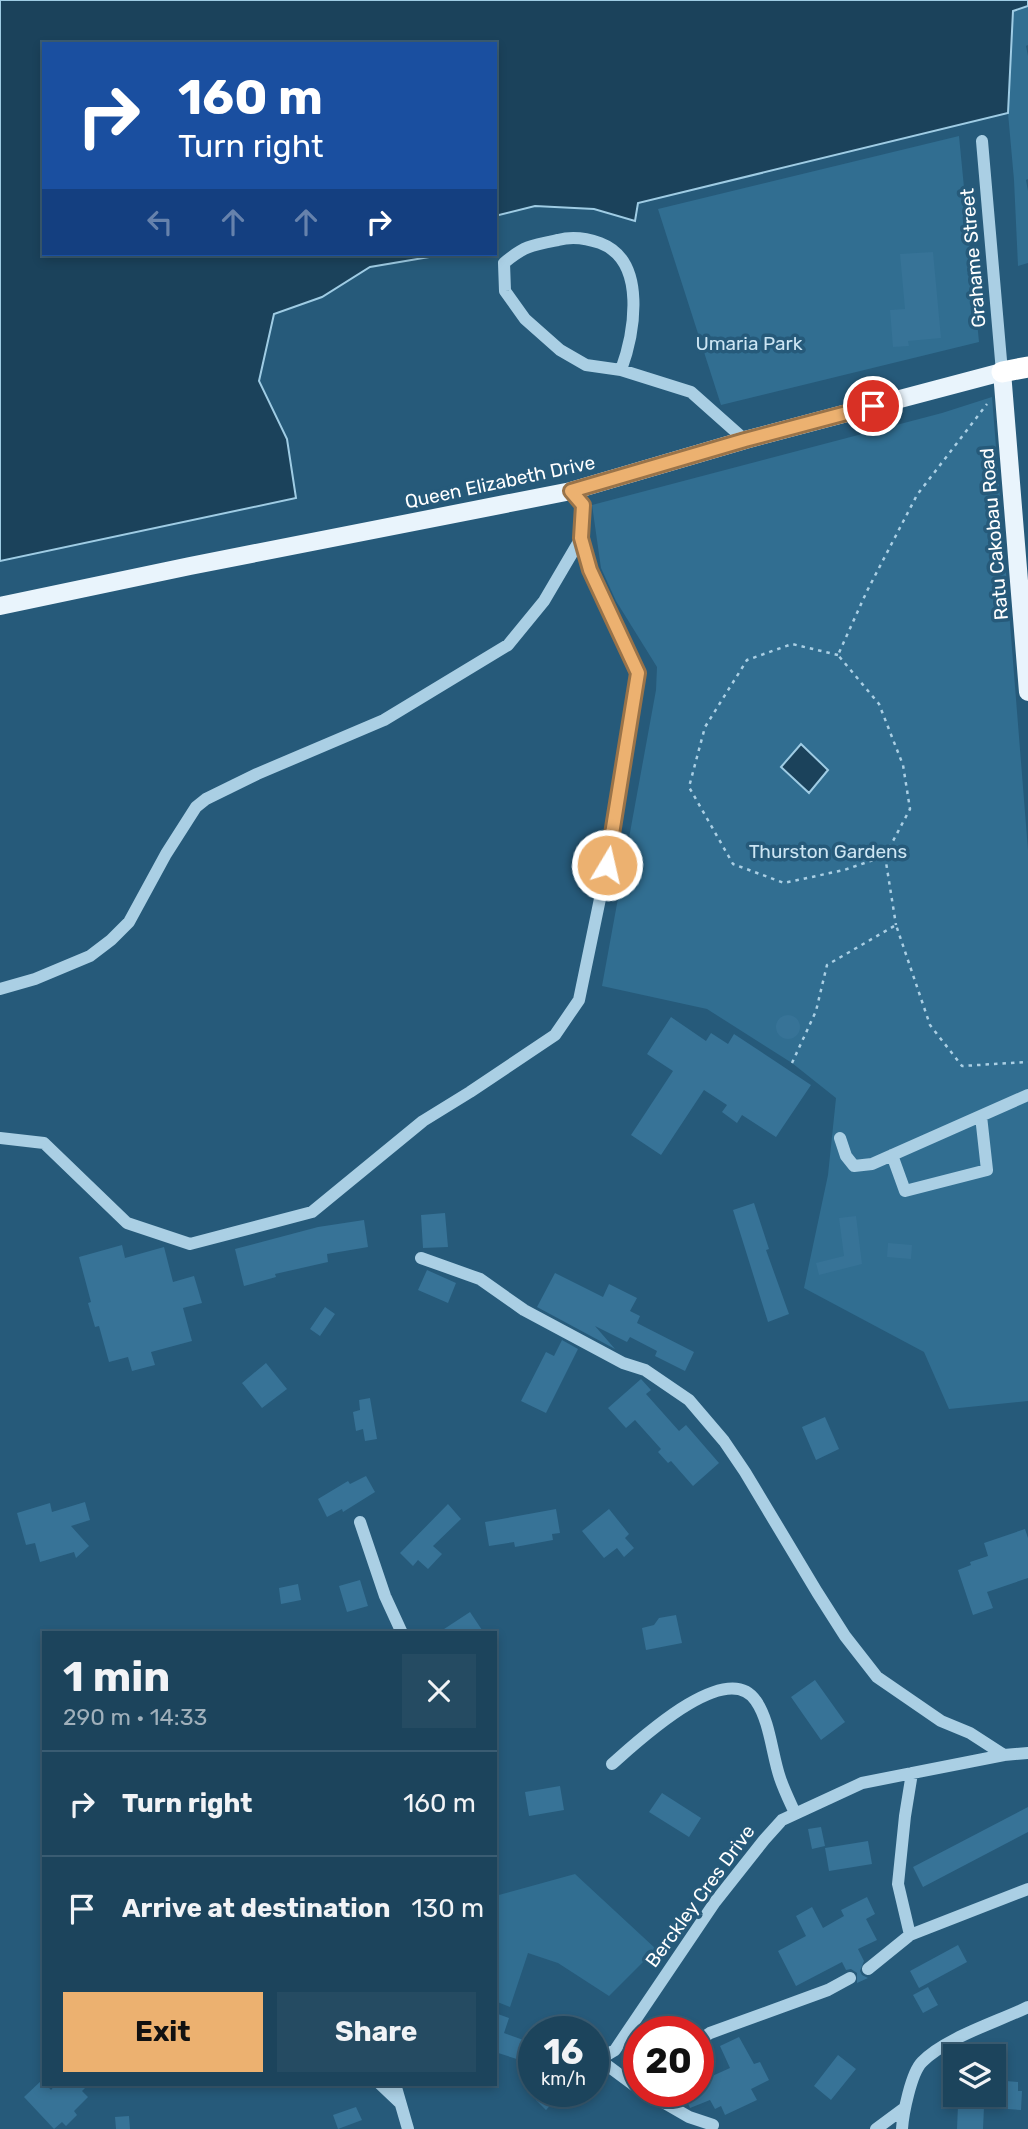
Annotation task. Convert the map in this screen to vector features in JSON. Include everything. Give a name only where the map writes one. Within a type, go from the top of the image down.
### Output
[{"type":"highway","points":[[1002,372],[1028,367]]},
{"type":"main road","name":"Queen Elizabeth Drive","points":[[0,606],[571,491],[745,440],[1002,372]]},
{"type":"main road","name":"Ratu Cakobau Road","points":[[1002,372],[1026,635],[1028,692]]},
{"type":"street","name":"Grahame Street","points":[[982,141],[1002,372]]},
{"type":"street","points":[[621,370],[631,342],[634,287],[625,263],[610,247],[590,239],[568,237],[522,248],[504,263],[505,291],[525,319],[560,350],[586,365],[621,370],[691,392],[745,440]]},
{"type":"street","points":[[0,1138],[44,1143],[127,1223],[190,1244],[312,1212],[423,1121],[470,1093],[555,1035],[579,1000],[607,865],[638,673],[590,570],[581,538],[583,505],[571,491]]},
{"type":"street","points":[[0,989],[35,979],[90,956],[111,940],[129,922],[166,854],[196,807],[206,799],[257,774],[384,720],[508,645],[544,601],[581,538]]},
{"type":"street","points":[[565,569],[590,570]]},
{"type":"street","points":[[840,1138],[846,1156],[854,1166],[872,1164],[1028,1095]]},
{"type":"street","points":[[892,1155],[905,1191],[987,1170],[981,1116]]},
{"type":"street","points":[[421,1258],[480,1279],[524,1310],[623,1363],[645,1370],[689,1400],[738,1461],[845,1636],[877,1677],[941,1721],[970,1733],[1004,1755]]},
{"type":"street","points":[[360,1522],[401,1631]]},
{"type":"street","points":[[612,1765],[681,1709],[713,1692],[732,1687],[745,1690],[757,1701],[780,1778],[795,1813]]},
{"type":"street","name":"Berckley Cres Drive","points":[[609,2054],[615,2050],[715,1902],[782,1820],[862,1783],[1004,1755],[1028,1753]]},
{"type":"street","points":[[910,1935],[898,1884],[912,1773]]},
{"type":"street","points":[[867,1969],[910,1935],[1028,1889]]},
{"type":"street","points":[[714,2032],[828,1990],[850,1978]]},
{"type":"street","points":[[902,2129],[903,2109],[920,2063],[944,2045],[1028,2007]]},
{"type":"street","points":[[382,2086],[400,2103]]},
{"type":"street","points":[[396,2086],[408,2129]]},
{"type":"street","points":[[674,2107],[690,2117],[713,2125]]},
{"type":"street","points":[[876,2129],[903,2109]]},
{"type":"path","points":[[838,655],[867,591],[917,495],[992,397],[1002,372]]},
{"type":"path","points":[[885,856],[844,870],[784,883],[733,864],[689,787],[705,727],[747,660],[792,644],[838,655],[879,704],[903,765],[909,809],[885,856],[896,925],[930,1025],[962,1066],[1028,1062]]},
{"type":"path","points":[[792,1063],[816,1010],[827,965],[896,925]]},
{"type":"green space","points":[[1028,6],[1028,263],[1018,266],[1008,113],[1013,10]]},
{"type":"green space","name":"Umaria Park","points":[[959,136],[979,342],[721,405],[658,209]]},
{"type":"green space","name":"Thurston Gardens","points":[[992,397],[1028,850],[1028,1401],[949,1409],[924,1352],[804,1288],[828,1175],[836,1098],[792,1063],[707,1009],[602,986],[656,690],[657,667],[616,601],[601,568],[592,505],[942,413]]},
{"type":"green space","points":[[575,1874],[656,1949],[609,1996],[558,1963],[528,1953],[510,2007],[497,2002],[497,1895]]},
{"type":"shaded area","points":[[0,0],[1028,0],[1028,6],[1013,11],[1008,113],[638,203],[635,221],[594,209],[535,206],[497,216],[497,42],[42,42],[42,256],[435,256],[370,267],[322,297],[274,314],[259,381],[287,439],[296,498],[0,561]]},
{"type":"shaded area","points":[[801,744],[828,770],[809,793],[781,767]]},
{"type":"building","points":[[933,252],[941,338],[908,341],[909,346],[893,347],[890,310],[905,309],[900,254]]},
{"type":"building","points":[[788,1015],[797,1018],[800,1027],[797,1036],[788,1039],[779,1036],[776,1027],[779,1018]]},
{"type":"building","points":[[671,1017],[706,1041],[711,1033],[728,1044],[734,1034],[811,1085],[776,1137],[742,1115],[737,1123],[722,1112],[727,1105],[704,1090],[661,1155],[631,1135],[673,1071],[647,1054]]},
{"type":"building","points":[[754,1203],[769,1249],[766,1250],[789,1314],[768,1322],[733,1210]]},
{"type":"building","points":[[445,1213],[448,1247],[423,1248],[421,1215]]},
{"type":"building","points":[[856,1216],[862,1264],[819,1275],[816,1263],[844,1256],[839,1218]]},
{"type":"building","points":[[364,1220],[368,1247],[327,1254],[328,1262],[275,1274],[276,1277],[244,1286],[235,1249],[318,1227]]},
{"type":"building","points":[[888,1243],[912,1245],[911,1259],[887,1257]]},
{"type":"building","points":[[122,1245],[125,1258],[164,1247],[173,1282],[194,1276],[202,1303],[183,1308],[192,1341],[151,1352],[155,1365],[132,1371],[128,1357],[109,1362],[99,1326],[95,1327],[88,1303],[91,1302],[79,1257]]},
{"type":"building","points":[[427,1270],[456,1283],[448,1303],[418,1290]]},
{"type":"building","points":[[555,1273],[603,1297],[609,1284],[637,1298],[630,1311],[640,1316],[637,1323],[694,1352],[685,1371],[655,1356],[657,1351],[630,1337],[627,1342],[595,1326],[615,1349],[537,1307]]},
{"type":"building","points":[[325,1307],[335,1314],[320,1336],[310,1329]]},
{"type":"building","points":[[562,1340],[578,1349],[546,1413],[521,1401],[546,1352],[554,1356]]},
{"type":"building","points":[[266,1363],[287,1389],[262,1408],[242,1383]]},
{"type":"building","points":[[641,1379],[651,1390],[646,1394],[679,1431],[686,1425],[719,1463],[693,1486],[671,1461],[668,1463],[658,1452],[661,1449],[635,1420],[626,1428],[608,1408]]},
{"type":"building","points":[[370,1398],[377,1439],[365,1441],[363,1429],[356,1431],[353,1412],[360,1410],[359,1400]]},
{"type":"building","points":[[825,1417],[839,1449],[816,1460],[802,1427]]},
{"type":"building","points":[[366,1476],[375,1492],[343,1512],[342,1509],[327,1517],[318,1499],[348,1481],[350,1484]]},
{"type":"building","points":[[85,1502],[90,1520],[71,1526],[89,1546],[76,1558],[74,1552],[40,1562],[35,1543],[26,1545],[17,1513],[50,1503],[52,1512]]},
{"type":"building","points":[[448,1504],[461,1519],[433,1546],[442,1554],[428,1569],[418,1560],[413,1566],[400,1553]]},
{"type":"building","points":[[556,1509],[560,1533],[552,1534],[553,1540],[515,1547],[514,1542],[489,1546],[485,1522]]},
{"type":"building","points":[[609,1509],[629,1534],[625,1538],[634,1548],[624,1557],[617,1548],[604,1558],[582,1531]]},
{"type":"building","points":[[1025,1529],[1028,1538],[1028,1578],[987,1592],[993,1608],[973,1615],[958,1570],[971,1565],[970,1562],[988,1556],[984,1543]]},
{"type":"building","points":[[360,1580],[368,1606],[347,1612],[339,1586]]},
{"type":"building","points":[[298,1584],[301,1600],[281,1604],[279,1588]]},
{"type":"building","points":[[470,1612],[483,1631],[441,1631]]},
{"type":"building","points":[[676,1615],[682,1643],[646,1650],[642,1628],[654,1625],[659,1618]]},
{"type":"building","points":[[815,1680],[845,1722],[821,1740],[791,1697]]},
{"type":"building","points":[[560,1786],[564,1810],[529,1816],[525,1792]]},
{"type":"building","points":[[662,1793],[701,1818],[689,1837],[649,1812]]},
{"type":"building","points":[[1028,1807],[1028,1832],[923,1887],[913,1867]]},
{"type":"building","points":[[821,1827],[825,1846],[812,1849],[808,1829]]},
{"type":"building","points":[[868,1841],[872,1864],[829,1871],[825,1848]]},
{"type":"building","points":[[867,1897],[875,1914],[866,1919],[877,1940],[858,1949],[864,1961],[860,1971],[868,1978],[857,1983],[857,1973],[851,1969],[846,1970],[842,1962],[796,1986],[778,1951],[806,1936],[796,1916],[812,1907],[823,1928],[844,1916],[841,1910]]},
{"type":"building","points":[[958,1945],[967,1962],[919,1988],[910,1971]]},
{"type":"building","points":[[928,1987],[938,2005],[923,2013],[913,1995]]},
{"type":"building","points":[[497,2014],[509,2018],[504,2033],[518,2038],[518,2059],[497,2053]]},
{"type":"building","points":[[739,2037],[754,2064],[760,2062],[769,2080],[751,2089],[757,2100],[725,2115],[721,2106],[715,2109],[714,2107],[714,2075],[730,2068],[720,2046]]},
{"type":"building","points":[[838,2055],[856,2069],[831,2100],[814,2086]]},
{"type":"building","points":[[42,2080],[42,2086],[47,2086],[51,2090],[54,2086],[87,2086],[82,2091],[88,2097],[74,2111],[77,2115],[66,2126],[62,2122],[54,2129],[24,2097]]},
{"type":"building","points":[[1006,2081],[1018,2082],[1018,2091],[1022,2091],[1021,2110],[993,2108],[1006,2107]]},
{"type":"building","points":[[356,2107],[362,2120],[338,2129],[333,2115]]},
{"type":"building","points":[[958,2107],[984,2107],[983,2129],[957,2129]]},
{"type":"building","points":[[129,2116],[130,2129],[116,2129],[115,2117]]},
{"type":"route","points":[[607,865],[638,673],[590,570],[581,538],[583,505],[571,491],[873,406]]}]
